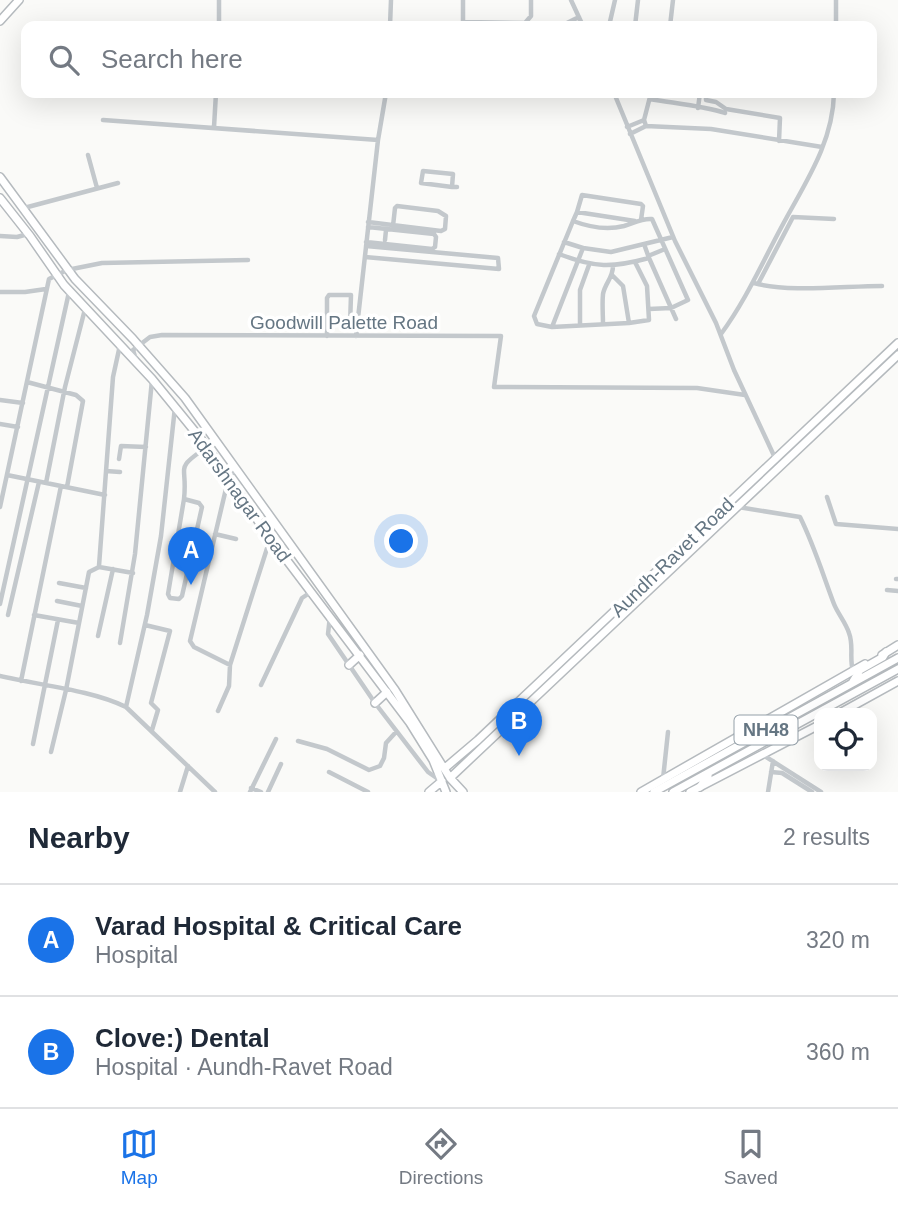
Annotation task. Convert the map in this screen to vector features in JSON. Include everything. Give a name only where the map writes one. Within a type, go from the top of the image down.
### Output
[{"type":"main road","points":[[0,21],[19,0]]},
{"type":"main road","name":"Adarshnagar Road","points":[[0,177],[67,270],[185,398],[396,690],[445,768],[446,780]]},
{"type":"main road","points":[[0,197],[13,195]]},
{"type":"main road","name":"Adarshnagar Road","points":[[0,197],[69,292],[152,379],[207,447],[270,538],[387,692],[446,780]]},
{"type":"main road","name":"Aundh-Ravet Road","points":[[445,768],[478,740],[898,343]]},
{"type":"main road","name":"Aundh-Ravet Road","points":[[429,792],[446,780],[898,355]]},
{"type":"main road","points":[[641,792],[898,645]]},
{"type":"main road","points":[[852,683],[860,670],[887,652]]},
{"type":"main road","points":[[349,665],[360,655]]},
{"type":"main road","name":"NH48","points":[[654,792],[680,772],[695,768],[898,658]]},
{"type":"main road","name":"NH48","points":[[673,792],[898,669]]},
{"type":"main road","points":[[849,708],[898,681]]},
{"type":"main road","points":[[375,703],[387,692]]},
{"type":"main road","points":[[690,792],[814,728]]},
{"type":"main road","points":[[701,787],[711,772]]},
{"type":"main road","points":[[446,780],[446,792]]},
{"type":"main road","points":[[446,780],[463,792]]},
{"type":"street","points":[[219,0],[219,21]]},
{"type":"street","points":[[390,21],[391,0]]},
{"type":"street","points":[[463,0],[464,21]]},
{"type":"street","points":[[528,21],[531,16],[531,0]]},
{"type":"street","points":[[571,0],[581,21]]},
{"type":"street","points":[[610,21],[615,0]]},
{"type":"street","points":[[631,0],[638,0],[636,21]]},
{"type":"street","points":[[671,21],[673,0]]},
{"type":"street","points":[[836,0],[836,21]]},
{"type":"street","points":[[571,21],[579,17]]},
{"type":"street","points":[[214,127],[216,98]]},
{"type":"street","points":[[356,336],[385,98]]},
{"type":"street","points":[[616,98],[674,239],[780,467]]},
{"type":"street","points":[[630,134],[645,123],[651,98]]},
{"type":"street","points":[[659,98],[724,113]]},
{"type":"street","points":[[698,108],[699,98]]},
{"type":"street","points":[[706,98],[726,109],[780,118],[779,141]]},
{"type":"street","points":[[756,283],[812,172],[833,118],[834,98]]},
{"type":"street","points":[[103,120],[378,140]]},
{"type":"street","points":[[627,127],[645,123],[711,129],[822,147]]},
{"type":"street","points":[[88,155],[97,188]]},
{"type":"street","points":[[423,170],[453,174],[454,187],[421,183],[423,170]]},
{"type":"street","points":[[24,208],[118,183]]},
{"type":"street","points":[[635,262],[646,284],[649,322],[552,327],[537,324],[534,319],[582,195],[641,204],[643,206],[638,221]]},
{"type":"street","points":[[368,225],[441,231],[445,229],[446,216],[438,211],[397,206],[393,226]]},
{"type":"street","points":[[577,212],[638,221]]},
{"type":"street","points":[[720,334],[756,283],[793,217],[834,219]]},
{"type":"street","points":[[573,221],[594,227],[610,227],[652,219],[688,300],[671,307],[649,309]]},
{"type":"street","points":[[366,244],[432,249],[435,247],[434,234],[386,230],[368,225]]},
{"type":"street","points":[[385,240],[386,230]]},
{"type":"street","points":[[0,236],[28,234]]},
{"type":"street","points":[[559,254],[589,265],[613,267],[648,257],[674,239]]},
{"type":"street","points":[[564,242],[611,252],[644,244],[663,245]]},
{"type":"street","points":[[365,257],[499,269],[498,258],[366,244]]},
{"type":"street","points":[[644,244],[676,319]]},
{"type":"street","points":[[377,258],[378,247]]},
{"type":"street","points":[[552,327],[583,248]]},
{"type":"street","points":[[0,506],[49,279],[67,270],[102,263],[248,260]]},
{"type":"street","points":[[580,325],[580,290],[589,265]]},
{"type":"street","points":[[603,324],[603,296],[613,276],[613,267]]},
{"type":"street","points":[[613,276],[623,286],[629,323]]},
{"type":"street","points":[[756,283],[797,287],[882,286]]},
{"type":"street","points":[[0,292],[46,289]]},
{"type":"street","points":[[0,604],[69,292]]},
{"type":"street","points":[[327,336],[329,295],[351,295],[350,326]]},
{"type":"street","points":[[46,483],[64,392],[85,309]]},
{"type":"street","name":"Goodwill Palette Road","points":[[136,342],[162,335],[501,336],[494,387],[696,388],[746,396]]},
{"type":"street","points":[[136,342],[132,350],[138,365]]},
{"type":"street","points":[[99,567],[113,377],[120,345]]},
{"type":"street","points":[[120,643],[133,573],[152,379]]},
{"type":"street","points":[[21,681],[83,404],[79,397],[27,382]]},
{"type":"street","points":[[0,400],[23,402]]},
{"type":"street","points":[[126,708],[161,536],[175,406]]},
{"type":"street","points":[[0,424],[18,427]]},
{"type":"street","points":[[119,459],[121,446],[146,447]]},
{"type":"street","points":[[184,499],[200,503],[202,507],[182,596],[179,599],[170,598],[168,594],[186,483],[183,473],[185,463],[207,447]]},
{"type":"street","points":[[0,464],[9,465]]},
{"type":"street","points":[[230,666],[194,648],[190,642],[229,476],[237,469]]},
{"type":"street","points":[[106,471],[120,472]]},
{"type":"street","points":[[7,475],[105,495]]},
{"type":"street","points":[[8,615],[39,482]]},
{"type":"street","points":[[827,497],[836,524],[898,529]]},
{"type":"street","points":[[738,506],[800,517],[840,619],[848,629],[852,645],[849,661],[853,671]]},
{"type":"street","points":[[215,534],[236,540]]},
{"type":"street","points":[[218,712],[229,686],[230,666],[270,538]]},
{"type":"street","points":[[51,752],[89,572],[99,567],[133,573]]},
{"type":"street","points":[[98,636],[113,569]]},
{"type":"street","points":[[59,583],[86,588]]},
{"type":"street","points":[[887,590],[898,591]]},
{"type":"street","points":[[261,685],[302,598],[311,592]]},
{"type":"street","points":[[57,601],[82,606]]},
{"type":"street","points":[[34,615],[79,623]]},
{"type":"street","points":[[330,616],[328,634],[375,703],[428,772],[446,780]]},
{"type":"street","points":[[33,744],[58,620]]},
{"type":"street","points":[[145,625],[170,631],[151,703],[158,710],[152,730]]},
{"type":"street","points":[[0,676],[66,690],[126,708],[215,792]]},
{"type":"street","points":[[298,741],[327,749],[363,768],[373,769],[382,762],[386,743],[396,732]]},
{"type":"street","points":[[663,780],[668,732]]},
{"type":"street","points":[[261,792],[251,790],[276,739]]},
{"type":"street","points":[[762,755],[821,792]]},
{"type":"street","points":[[768,792],[773,761]]},
{"type":"street","points":[[268,792],[281,764]]},
{"type":"street","points":[[180,792],[188,766]]},
{"type":"street","points":[[329,772],[368,792]]},
{"type":"street","points":[[771,772],[782,773],[812,792]]},
{"type":"place","name":"Varad Hospital & Critical Care","points":[[191,585]]},
{"type":"place","name":"Clove:) Dental","points":[[519,756]]}]
